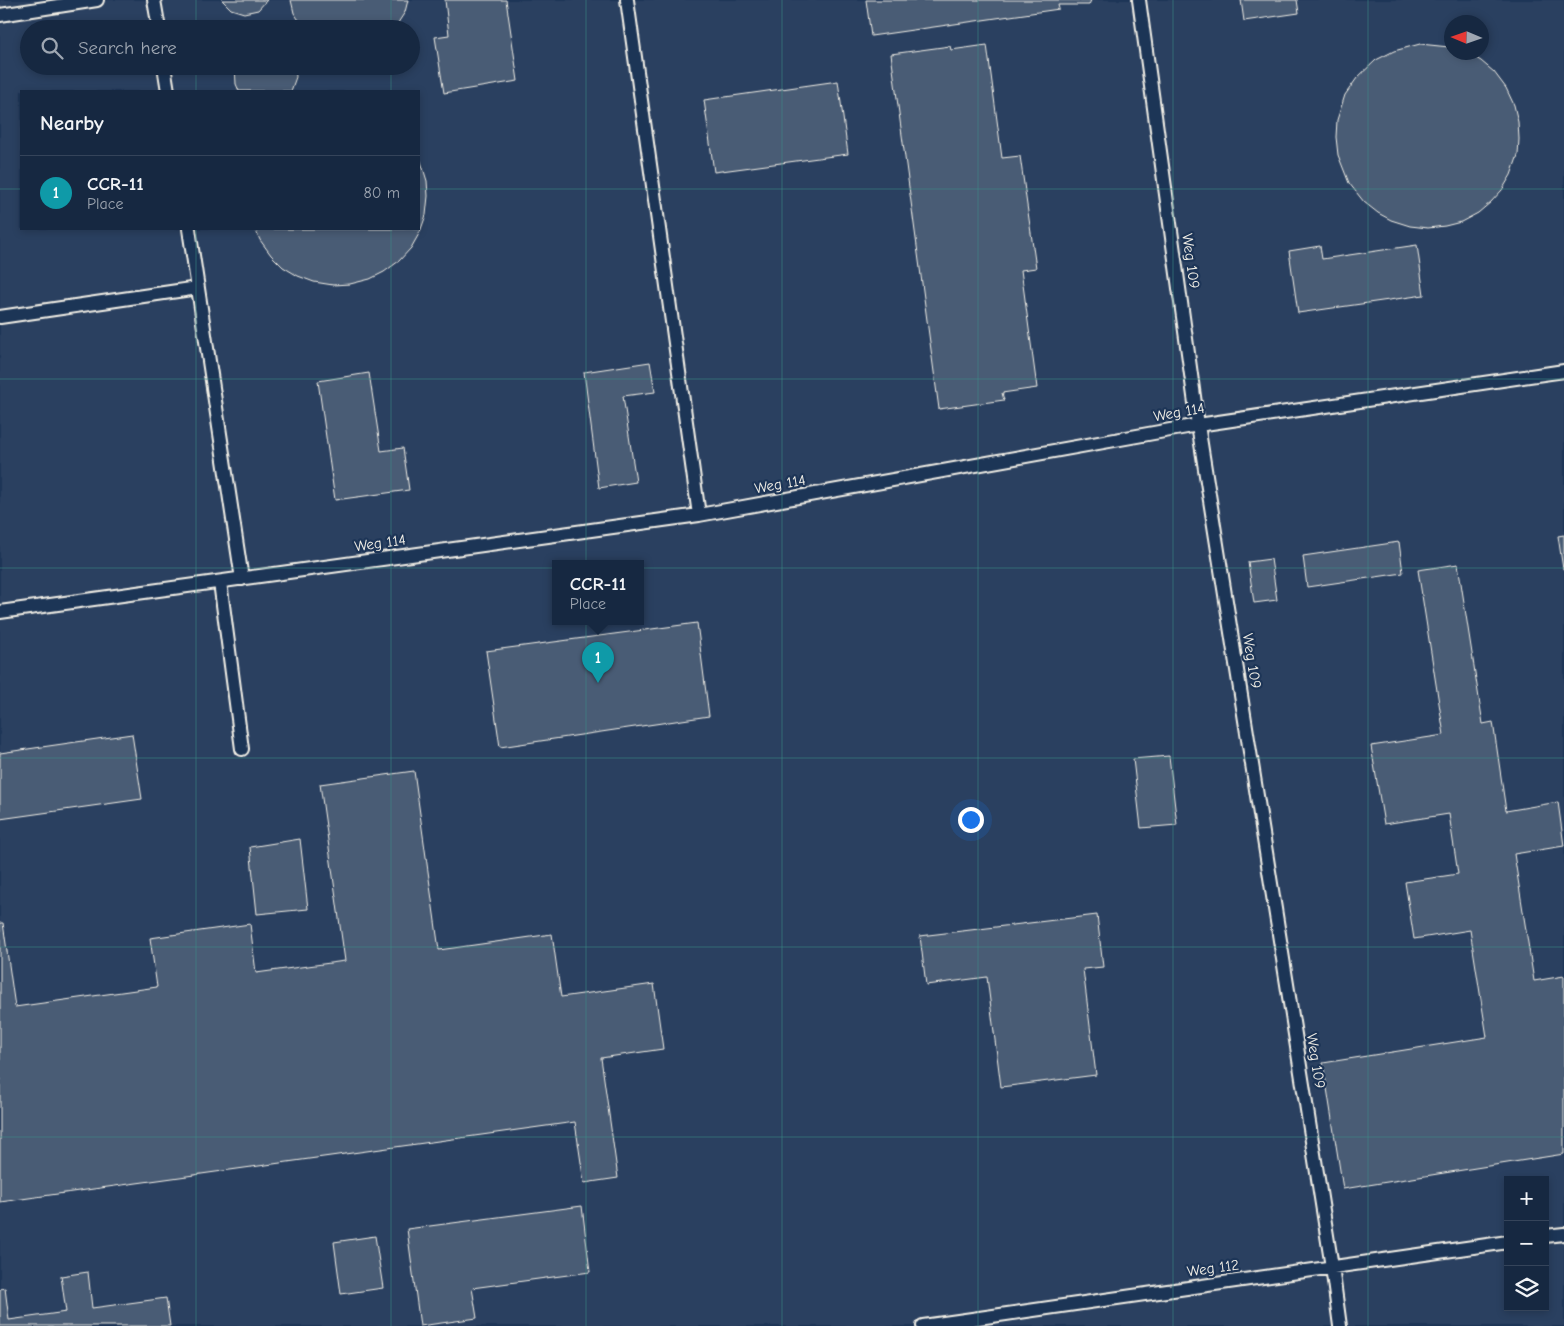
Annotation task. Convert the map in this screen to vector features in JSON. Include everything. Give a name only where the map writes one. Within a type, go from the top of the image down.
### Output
[{"type":"lane","points":[[0,15],[97,0]]},
{"type":"lane","points":[[154,0],[157,20]]},
{"type":"lane","points":[[626,0],[699,515]]},
{"type":"lane","name":"Weg 109","points":[[1139,0],[1198,425],[1340,1326]]},
{"type":"lane","points":[[165,75],[168,90]]},
{"type":"lane","points":[[189,230],[242,579]]},
{"type":"lane","points":[[0,317],[198,288]]},
{"type":"lane","name":"Weg 114","points":[[0,612],[699,515],[1198,425],[1564,372]]},
{"type":"lane","points":[[220,582],[242,749]]},
{"type":"lane","points":[[1549,1236],[1564,1234]]},
{"type":"lane","name":"Weg 112","points":[[922,1326],[1504,1243]]},
{"type":"shaded area","points":[[0,0],[1564,0],[1564,1326],[0,1326]]},
{"type":"building","points":[[222,0],[267,0],[258,10],[244,13],[231,9]]},
{"type":"building","points":[[291,0],[408,0],[405,12],[400,20],[299,20],[294,13]]},
{"type":"building","points":[[445,0],[506,0],[518,81],[444,93],[435,37],[449,35]]},
{"type":"building","points":[[866,0],[1091,0],[1089,5],[1058,5],[1059,9],[871,36]]},
{"type":"building","points":[[1241,0],[1297,0],[1299,13],[1244,21]]},
{"type":"building","points":[[1420,44],[1444,46],[1444,60],[1479,60],[1494,72],[1506,88],[1514,105],[1519,139],[1518,155],[1511,175],[1502,190],[1491,202],[1478,213],[1461,222],[1428,228],[1410,226],[1391,220],[1378,213],[1364,202],[1349,183],[1338,155],[1337,120],[1345,95],[1357,78],[1376,60],[1394,51]]},
{"type":"building","points":[[987,45],[1002,158],[1020,156],[1036,268],[1021,270],[1037,388],[1002,393],[1004,400],[939,409],[891,54],[950,46],[951,50]]},
{"type":"building","points":[[236,75],[296,75],[291,90],[239,90]]},
{"type":"building","points":[[838,81],[848,154],[714,172],[704,100]]},
{"type":"building","points":[[420,158],[427,181],[426,215],[420,232],[411,248],[399,261],[384,272],[370,279],[350,284],[333,285],[314,282],[298,276],[283,267],[260,240],[255,230],[420,230]]},
{"type":"building","points":[[1417,245],[1424,295],[1298,313],[1289,251],[1320,246],[1322,259]]},
{"type":"building","points":[[650,362],[655,392],[623,396],[636,482],[599,488],[584,372]]},
{"type":"building","points":[[369,373],[381,451],[403,448],[409,490],[335,500],[318,381]]},
{"type":"building","points":[[1564,535],[1564,569],[1563,569],[1558,536]]},
{"type":"building","points":[[1399,542],[1403,573],[1307,587],[1303,556]]},
{"type":"building","points":[[1271,559],[1277,600],[1254,603],[1248,562]]},
{"type":"building","points":[[1458,564],[1483,724],[1493,722],[1506,811],[1558,802],[1564,846],[1514,854],[1534,981],[1564,976],[1564,1154],[1343,1189],[1323,1063],[1487,1037],[1470,930],[1414,939],[1405,882],[1458,874],[1449,814],[1384,824],[1371,746],[1444,735],[1418,570]]},
{"type":"building","points":[[697,623],[709,716],[500,747],[486,651]]},
{"type":"building","points":[[132,734],[142,799],[0,819],[0,753]]},
{"type":"building","points":[[1169,756],[1177,825],[1141,828],[1133,759]]},
{"type":"building","points":[[414,771],[439,950],[552,934],[561,997],[654,984],[663,1049],[601,1058],[618,1178],[584,1183],[575,1122],[0,1202],[0,923],[3,923],[15,1007],[157,987],[150,938],[250,924],[256,973],[345,961],[320,784]]},
{"type":"building","points":[[300,839],[308,909],[257,914],[250,847]]},
{"type":"building","points":[[1097,915],[1103,967],[1083,969],[1096,1075],[1001,1087],[987,977],[926,985],[920,936]]},
{"type":"building","points":[[582,1206],[590,1272],[472,1288],[477,1318],[420,1326],[407,1229]]},
{"type":"building","points":[[375,1236],[383,1288],[341,1294],[334,1242]]},
{"type":"building","points":[[88,1272],[92,1308],[166,1298],[170,1326],[0,1326],[0,1289],[5,1288],[9,1320],[66,1312],[61,1276]]},
{"type":"place","name":"CCR-11","points":[[598,683]]}]
